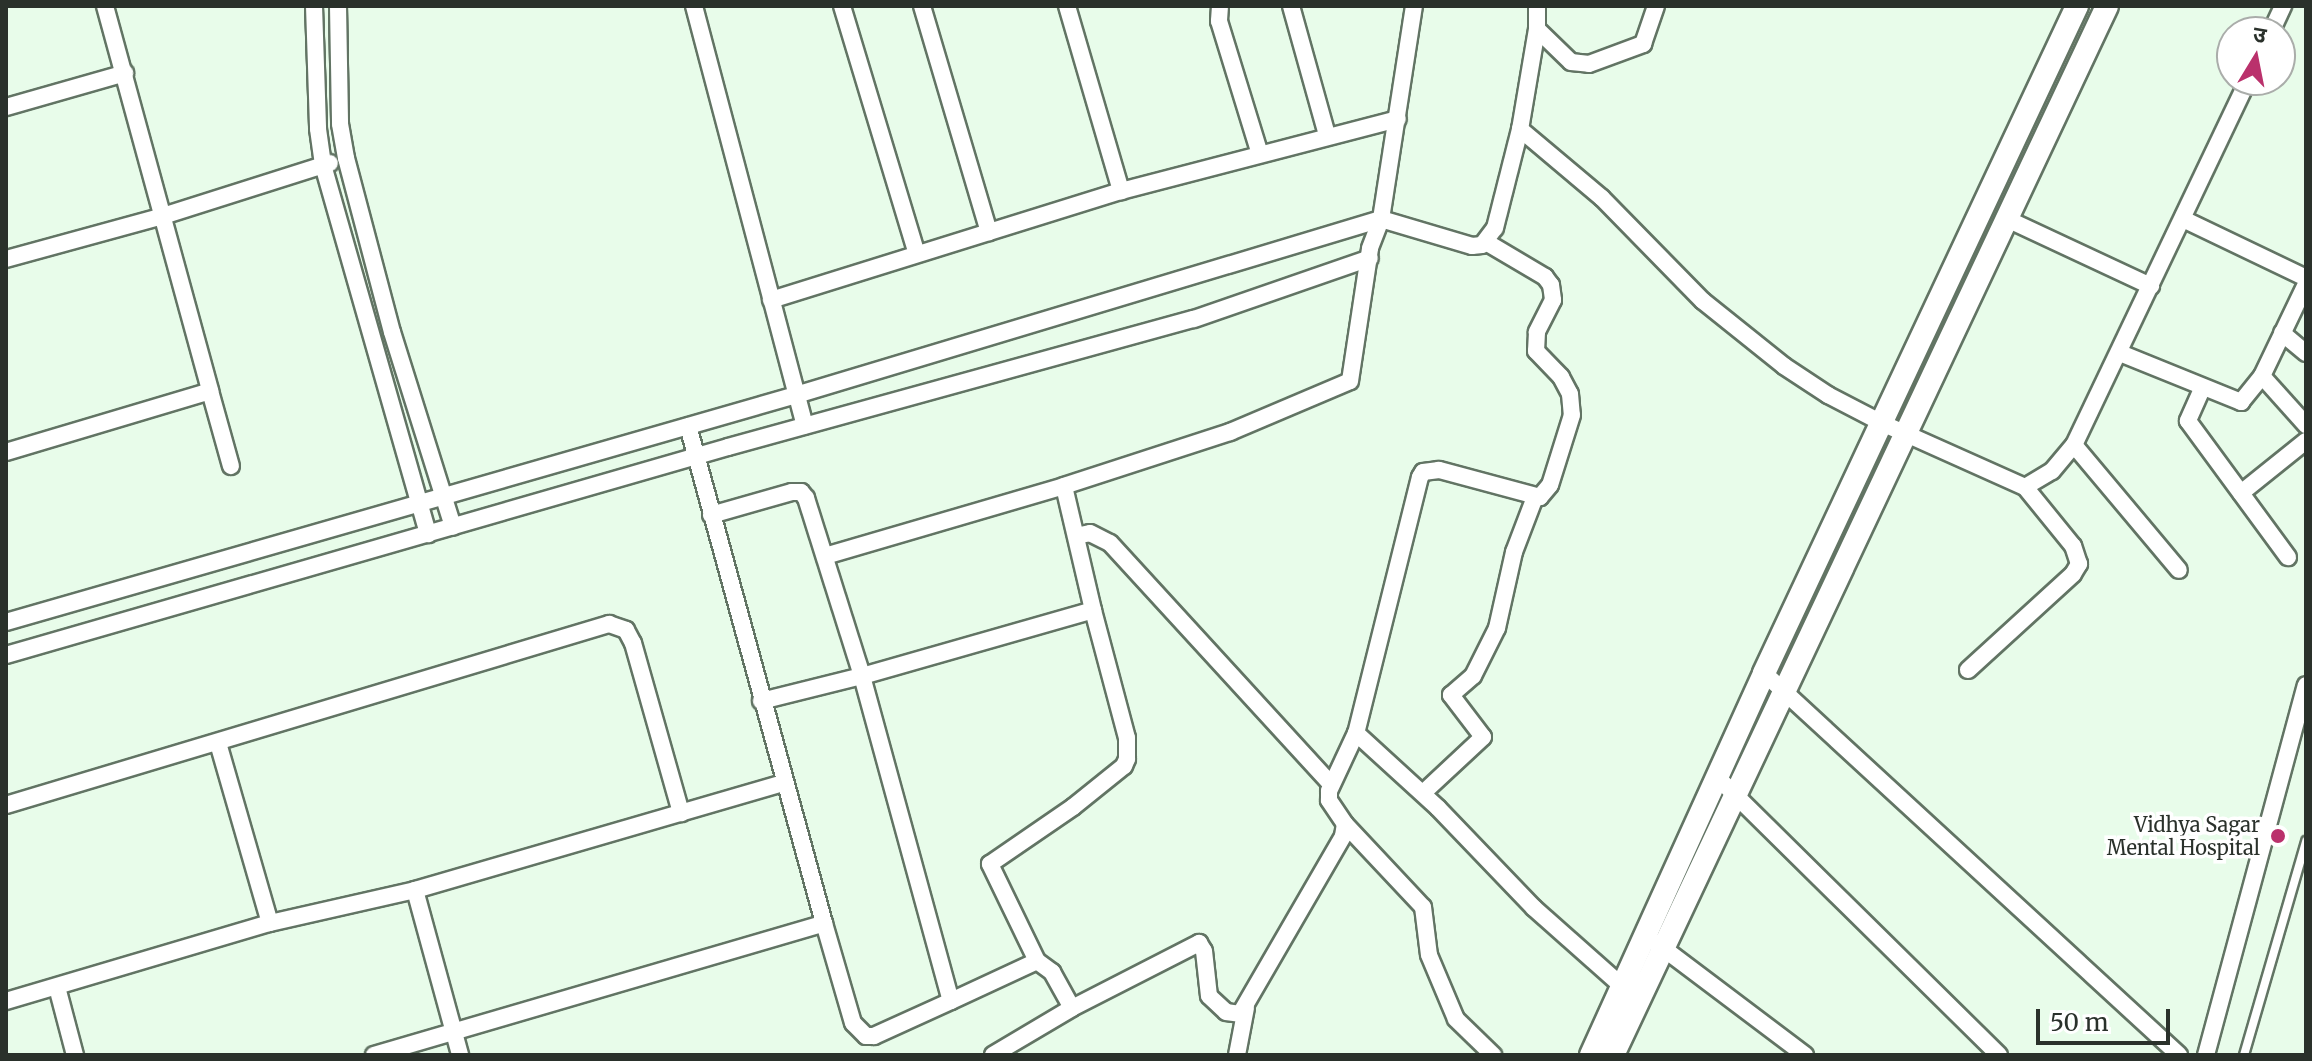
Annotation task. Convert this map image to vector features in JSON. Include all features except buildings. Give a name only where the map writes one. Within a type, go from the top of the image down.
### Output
[{"type":"street","points":[[105,6],[231,466]]},
{"type":"street","points":[[314,6],[318,129],[323,165],[428,534]]},
{"type":"street","points":[[338,6],[340,124],[346,158],[453,527]]},
{"type":"street","points":[[694,6],[805,426]]},
{"type":"street","points":[[842,6],[917,254]]},
{"type":"street","points":[[922,6],[989,232]]},
{"type":"street","points":[[1067,6],[1121,191]]},
{"type":"street","points":[[1220,6],[1219,21],[1260,154]]},
{"type":"street","points":[[1291,6],[1327,135]]},
{"type":"street","points":[[6,622],[796,395],[1381,219],[1472,246],[1486,242],[1495,228],[1520,129],[1537,29],[1537,6]]},
{"type":"street","points":[[1537,29],[1571,62],[1589,64],[1643,44],[1656,6]]},
{"type":"street","points":[[1613,1055],[1653,941],[1717,777],[2077,6]]},
{"type":"street","points":[[1591,1055],[1623,987],[1653,941],[1735,795],[2107,6]]},
{"type":"street","points":[[825,556],[1064,486],[1230,432],[1350,381],[1370,258],[1381,219],[1398,119],[1410,11]]},
{"type":"street","points":[[6,107],[125,73]]},
{"type":"street","points":[[2025,487],[2052,471],[2074,445],[2241,96]]},
{"type":"street","points":[[771,300],[1121,191],[1398,119]]},
{"type":"street","points":[[1520,129],[1602,198],[1703,301],[1746,338],[1828,395],[1905,434],[2025,487],[2073,546],[2079,564],[2073,574],[1968,670]]},
{"type":"street","points":[[6,259],[163,216],[346,158]]},
{"type":"street","points":[[2007,219],[2151,286]]},
{"type":"street","points":[[2120,353],[2202,389],[2241,402],[2262,376],[2306,281],[2183,219]]},
{"type":"street","points":[[1486,242],[1545,277],[1554,293],[1535,345],[1539,356],[1561,377],[1570,394],[1572,415],[1550,485],[1540,497],[1439,470],[1423,472],[1356,733],[1328,796],[1345,824],[1423,907],[1429,955],[1456,1019],[1493,1055]]},
{"type":"street","points":[[6,655],[805,426],[1194,319],[1370,258]]},
{"type":"street","points":[[2282,333],[2306,353]]},
{"type":"street","points":[[2262,376],[2306,425]]},
{"type":"street","points":[[2202,389],[2189,411],[2188,421],[2288,557]]},
{"type":"street","points":[[6,452],[210,391]]},
{"type":"street","points":[[688,426],[783,783],[853,1023],[866,1036],[874,1036],[1037,961]]},
{"type":"street","points":[[2241,493],[2306,441]]},
{"type":"street","points":[[2074,445],[2179,570]]},
{"type":"street","points":[[1064,486],[1127,738],[1127,759],[1124,766],[1073,807],[990,864],[1037,961],[1052,972],[1072,1008]]},
{"type":"street","points":[[711,515],[801,492],[825,556],[862,676],[951,1001]]},
{"type":"street","points":[[1423,793],[1483,737],[1451,695],[1473,676],[1497,628],[1514,552],[1535,497]]},
{"type":"street","points":[[1076,536],[1090,533],[1110,543],[1331,784]]},
{"type":"street","points":[[761,701],[862,676],[1093,610]]},
{"type":"street","points":[[6,805],[609,624],[618,626],[633,643],[681,813]]},
{"type":"street","points":[[1764,673],[2179,1055]]},
{"type":"street","points":[[2206,1055],[2306,685]]},
{"type":"street","points":[[1356,733],[1423,793],[1534,908],[1623,987]]},
{"type":"street","points":[[218,743],[270,923]]},
{"type":"street","points":[[1717,777],[1990,1052]]},
{"type":"street","points":[[6,1001],[270,923],[415,890],[783,783]]},
{"type":"street","points":[[993,1055],[1072,1008],[1194,943],[1203,947],[1209,996],[1231,1014],[1240,1014],[1343,836],[1345,824]]},
{"type":"street","points":[[415,890],[460,1055]]},
{"type":"street","points":[[374,1055],[824,923]]},
{"type":"street","points":[[1653,941],[1805,1055]]},
{"type":"street","points":[[57,987],[75,1055]]},
{"type":"street","points":[[1237,1055],[1246,1008]]},
{"type":"lane","points":[[2244,1055],[2306,841]]},
{"type":"place","name":"Vidhya Sagar Mental Hospital","points":[[2278,836]]}]
